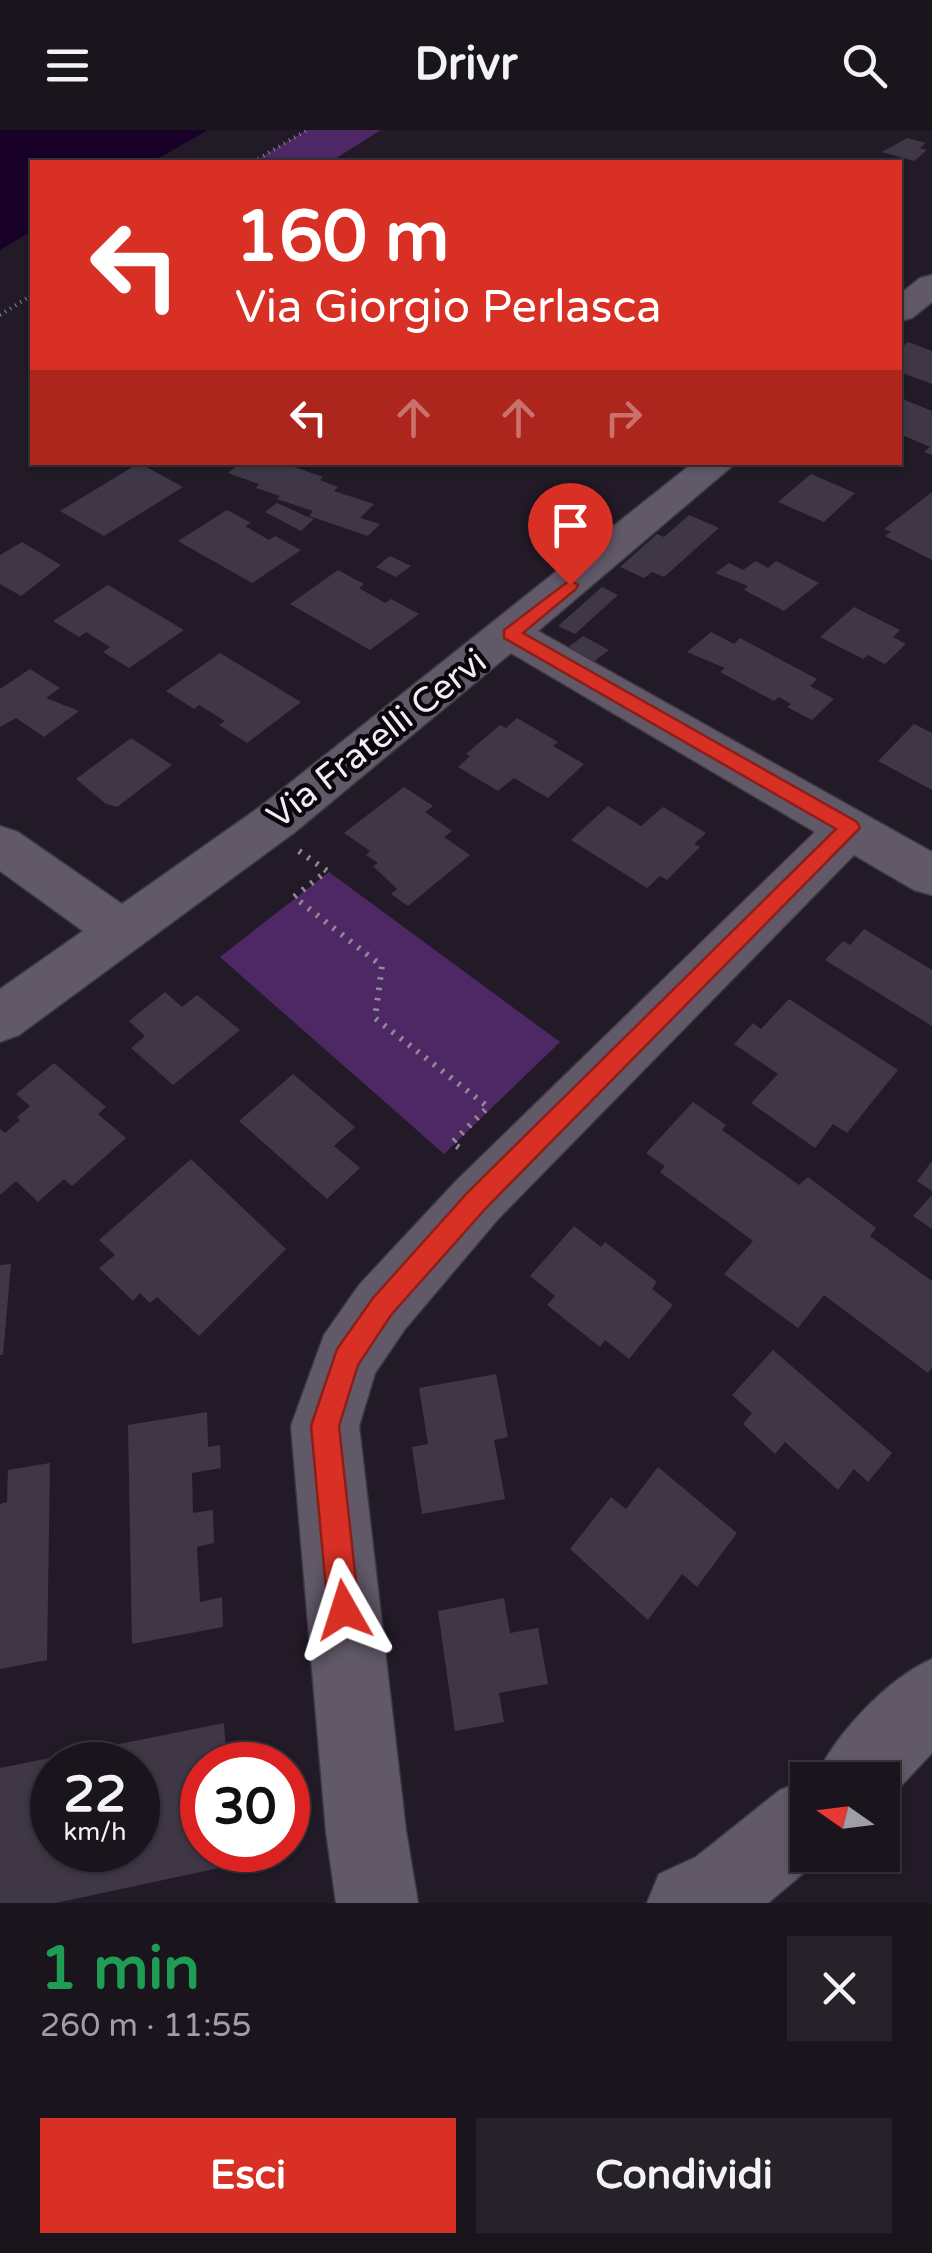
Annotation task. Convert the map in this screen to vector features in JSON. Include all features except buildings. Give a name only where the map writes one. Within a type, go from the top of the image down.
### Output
[{"type":"street","points":[[902,309],[932,284]]},
{"type":"street","name":"Via Fratelli Cervi","points":[[0,1019],[278,819],[714,465]]},
{"type":"street","points":[[510,634],[932,876]]},
{"type":"street","points":[[377,1903],[366,1832],[325,1426],[347,1358],[382,1306],[498,1178],[850,828]]},
{"type":"street","points":[[0,845],[122,931]]},
{"type":"street","points":[[871,1762],[932,1697]]},
{"type":"street","points":[[688,1903],[725,1886],[790,1833]]},
{"type":"path","points":[[256,160],[307,130]]},
{"type":"path","points":[[0,315],[30,297]]},
{"type":"path","points":[[278,819],[300,832],[288,843],[328,871],[294,897],[382,966],[375,1018],[488,1106],[452,1143],[498,1178]]},
{"type":"shaded area","points":[[0,130],[208,130],[156,160],[30,160],[30,232],[0,250]]},
{"type":"shaded area","points":[[307,130],[381,130],[333,160],[256,160]]},
{"type":"shaded area","points":[[329,872],[560,1042],[444,1154],[220,957]]},
{"type":"route","points":[[344,1610],[325,1426],[347,1358],[382,1306],[477,1200],[850,828],[510,634],[570,585]]}]
